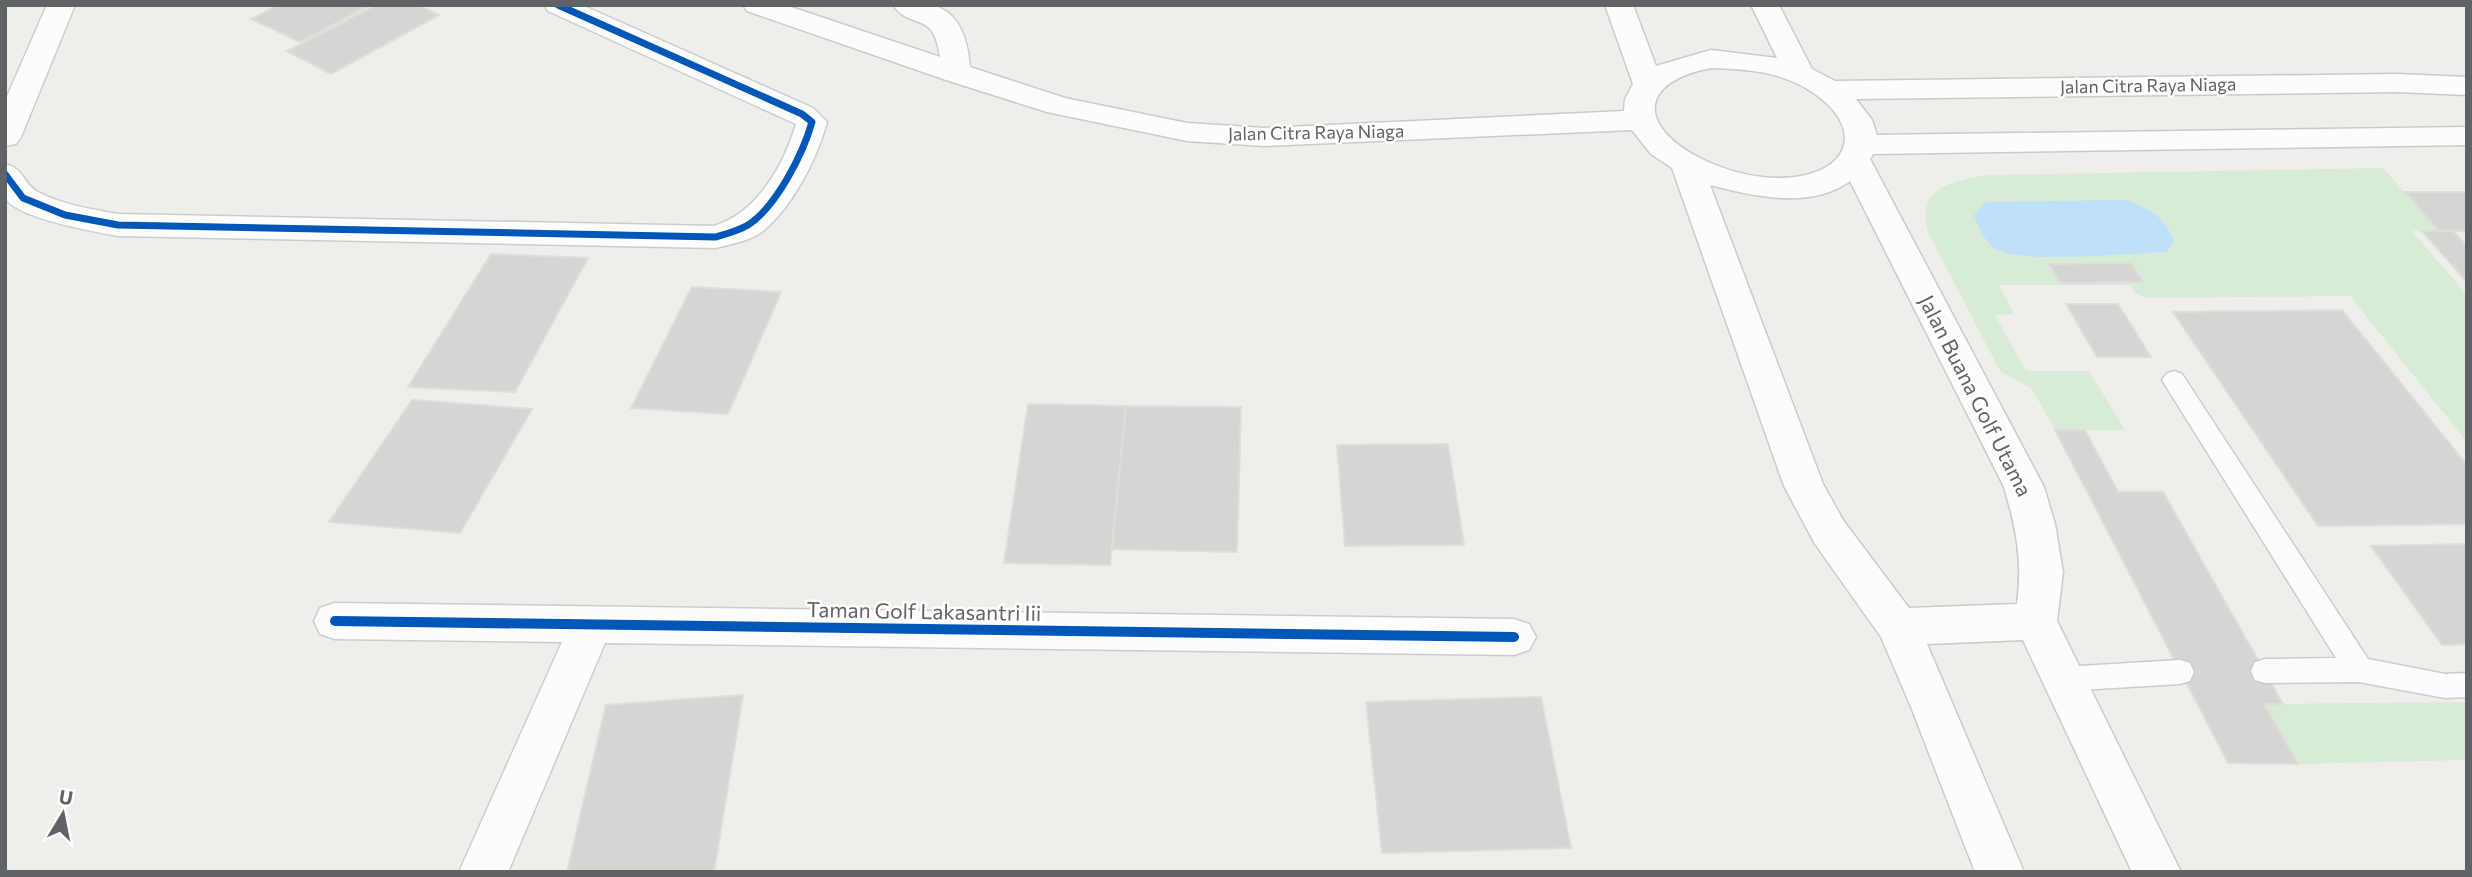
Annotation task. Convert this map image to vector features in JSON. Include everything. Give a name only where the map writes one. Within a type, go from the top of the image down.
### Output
[{"type":"street","points":[[5,137],[61,5]]},
{"type":"street","points":[[5,174],[23,198],[65,215],[118,226],[716,237],[749,225],[766,208],[808,140],[812,122],[803,114],[558,5]]},
{"type":"street","name":"Jalan Citra Raya Niaga","points":[[757,5],[956,74],[1058,106],[1187,132],[1264,137],[1641,120]]},
{"type":"street","points":[[908,5],[945,24],[953,38],[956,74]]},
{"type":"street","points":[[1619,5],[1648,84]]},
{"type":"street","points":[[1765,5],[1799,73]]},
{"type":"street","points":[[1711,59],[1751,61],[1799,73],[1830,90],[1849,107],[1860,126],[1858,152],[1839,174],[1814,184],[1784,188],[1751,186],[1717,178],[1687,166],[1666,152],[1651,136],[1641,120],[1639,108],[1648,84],[1664,72],[1685,63],[1711,59]]},
{"type":"street","name":"Jalan Citra Raya Niaga","points":[[1830,90],[2397,83],[2467,86]]},
{"type":"street","points":[[1858,152],[2467,136]]},
{"type":"street","name":"Jalan Buana Golf Utama","points":[[1858,152],[2024,487],[2035,524],[2042,572],[2036,621]]},
{"type":"street","points":[[1687,166],[1804,486],[1829,532],[1898,626],[1934,707],[2000,872]]},
{"type":"street","name":"Taman Golf Lakasantri Iii","points":[[335,621],[1514,638]]},
{"type":"street","points":[[1898,626],[2036,621],[2157,872]]},
{"type":"street","points":[[483,872],[592,624]]},
{"type":"lane","points":[[2174,380],[2359,670]]},
{"type":"lane","points":[[2265,671],[2359,670],[2445,686],[2467,685]]},
{"type":"lane","points":[[2063,679],[2180,672]]},
{"type":"green space","points":[[2383,168],[2439,231],[2412,231],[2467,295],[2467,442],[2350,296],[2147,298],[2136,294],[2130,285],[1999,285],[2014,314],[1995,315],[2026,371],[2089,371],[2125,430],[2055,430],[2032,389],[2000,371],[1928,232],[1926,217],[1927,205],[1940,189],[1962,180],[1988,175]]},
{"type":"green space","points":[[2467,702],[2467,760],[2298,764],[2264,704]]},
{"type":"water","points":[[2126,200],[2149,210],[2166,226],[2174,242],[2166,252],[2050,257],[2007,253],[1994,248],[1987,241],[1974,215],[1986,202]]},
{"type":"building","points":[[279,5],[370,5],[300,42],[251,19]]},
{"type":"building","points":[[376,5],[418,5],[439,15],[331,74],[287,51]]},
{"type":"building","points":[[2405,192],[2467,192],[2467,231],[2439,231]]},
{"type":"building","points":[[2422,231],[2453,231],[2467,246],[2467,282]]},
{"type":"building","points":[[491,254],[588,258],[515,392],[408,387]]},
{"type":"building","points":[[2131,263],[2143,282],[2060,283],[2049,264]]},
{"type":"building","points":[[692,287],[781,292],[728,414],[631,408]]},
{"type":"building","points":[[2066,304],[2118,304],[2151,357],[2097,357]]},
{"type":"building","points":[[2342,310],[2467,465],[2467,524],[2318,526],[2173,312]]},
{"type":"building","points":[[412,400],[532,409],[460,533],[329,522]]},
{"type":"building","points":[[1028,404],[1126,406],[1110,565],[1004,563]]},
{"type":"building","points":[[1126,406],[1241,407],[1237,552],[1112,549]]},
{"type":"building","points":[[2055,430],[2085,430],[2118,492],[2163,492],[2283,704],[2264,704],[2298,764],[2228,763]]},
{"type":"building","points":[[1448,444],[1464,545],[1345,546],[1337,445]]},
{"type":"building","points":[[2467,544],[2467,644],[2442,645],[2371,546]]},
{"type":"building","points":[[743,695],[714,872],[567,872],[606,705]]},
{"type":"building","points":[[1541,697],[1571,848],[1382,853],[1366,702]]},
{"type":"cycle path","points":[[5,174],[23,198],[65,215],[118,225],[716,237],[751,223],[788,176],[803,148],[812,122],[802,114],[558,5]]},
{"type":"cycle path","points":[[335,621],[1514,637]]}]
